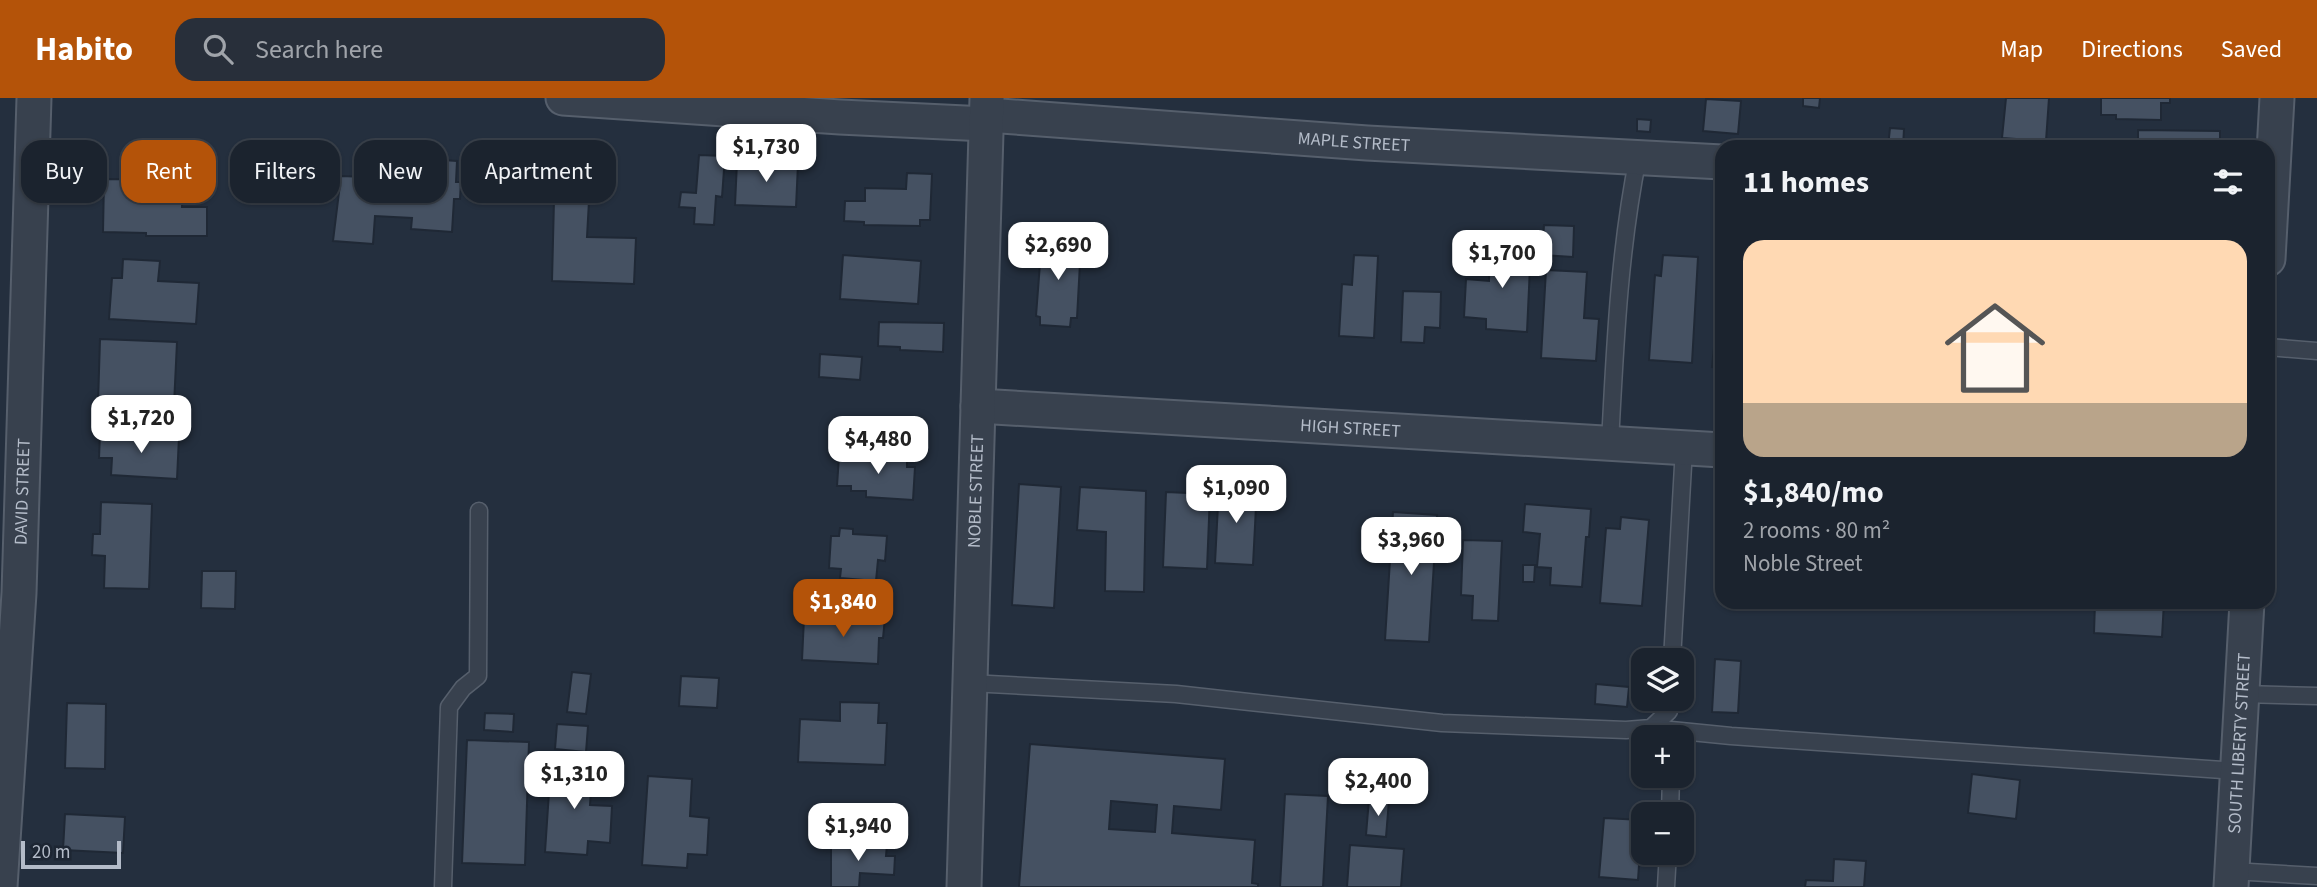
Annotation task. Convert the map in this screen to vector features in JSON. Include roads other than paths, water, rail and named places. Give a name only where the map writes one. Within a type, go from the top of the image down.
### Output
[{"type":"street","name":"DAVID STREET","points":[[1,887],[19,593],[34,98]]},
{"type":"street","name":"MAPLE STREET","points":[[563,98],[839,117],[987,112],[1367,143],[1715,162]]},
{"type":"street","points":[[2274,140],[2277,98]]},
{"type":"street","name":"NOBLE STREET","points":[[964,887],[987,112]]},
{"type":"street","name":"HIGH STREET","points":[[978,406],[1715,449]]},
{"type":"street","name":"SOUTH LIBERTY STREET","points":[[2232,879],[2248,609]]},
{"type":"lane","points":[[1610,443],[1628,210],[1638,157]]},
{"type":"lane","points":[[2275,348],[2317,351]]},
{"type":"lane","points":[[1673,648],[1684,447]]},
{"type":"lane","points":[[443,887],[449,707],[463,688],[478,676],[479,511]]},
{"type":"lane","points":[[970,683],[1176,694],[1442,723],[1631,730]]},
{"type":"lane","points":[[2242,694],[2317,696]]},
{"type":"lane","points":[[1694,733],[2237,771]]},
{"type":"lane","points":[[1666,887],[1667,865]]},
{"type":"lane","points":[[2232,879],[2317,876],[2316,887]]}]
